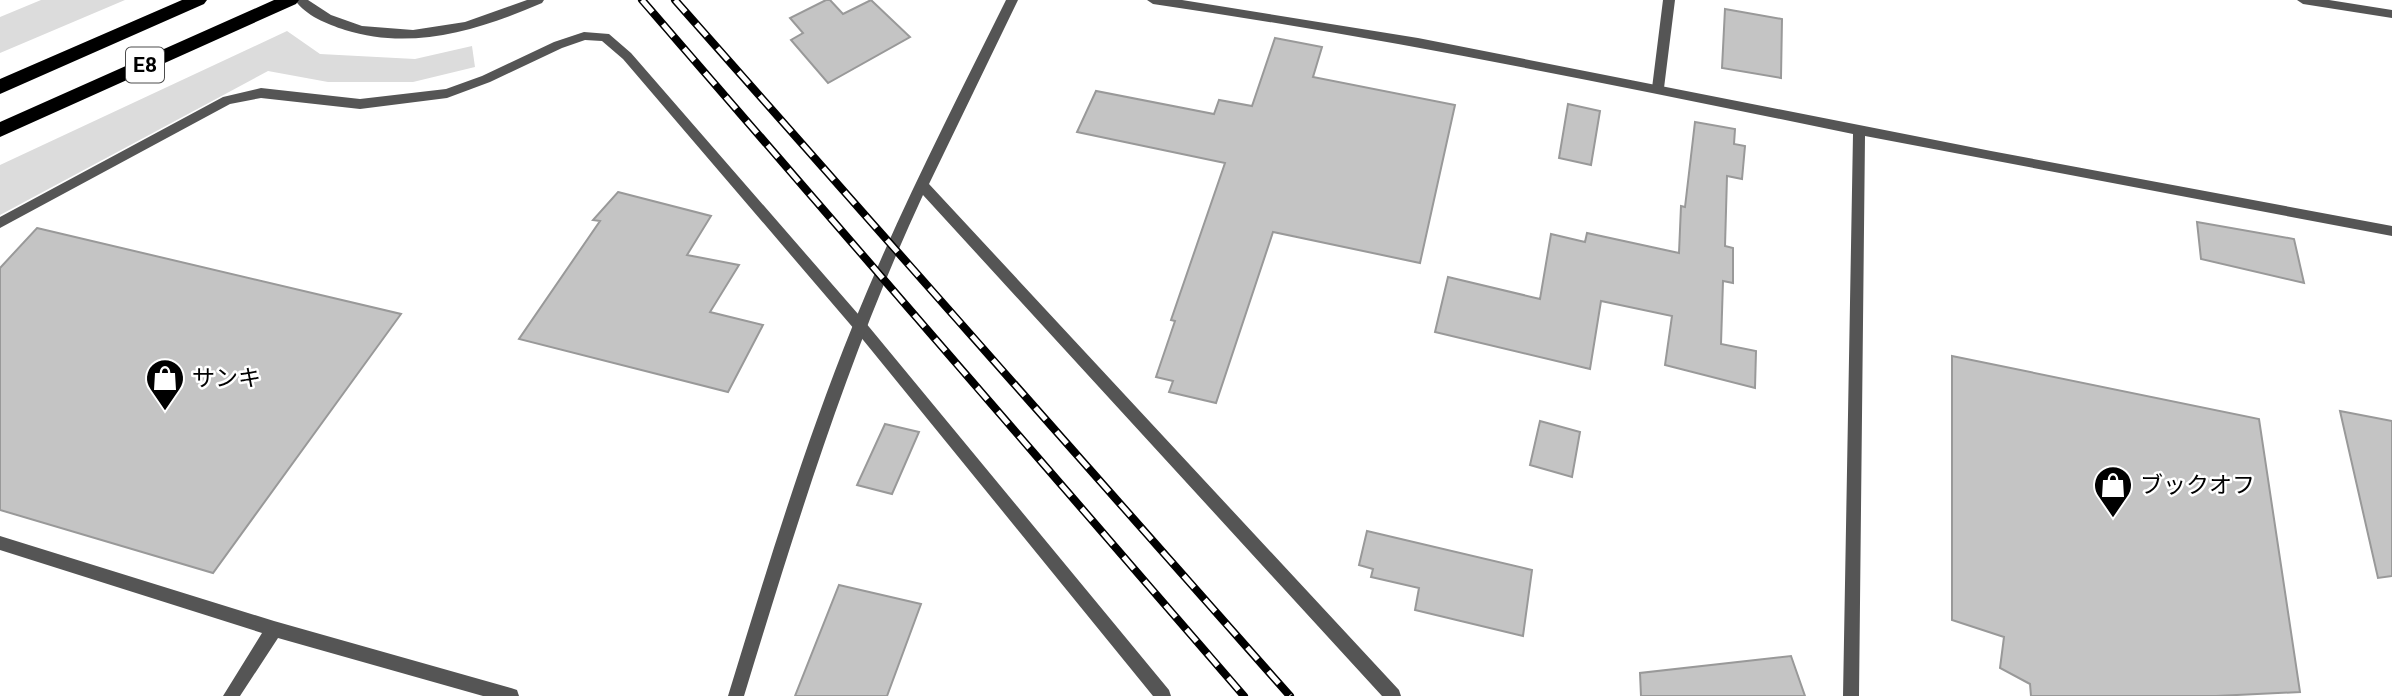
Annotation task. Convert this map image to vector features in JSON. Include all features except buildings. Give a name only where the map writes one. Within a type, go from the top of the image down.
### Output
[{"type":"highway","name":"E8","points":[[0,87],[198,0]]},
{"type":"highway","name":"E8","points":[[0,130],[290,0]]},
{"type":"street","points":[[301,0],[326,18],[350,28],[377,33],[412,34],[444,31],[483,21],[538,0]]},
{"type":"street","points":[[737,696],[792,509],[860,326],[922,185],[1012,0]]},
{"type":"street","points":[[1153,0],[1252,13],[1658,88],[1859,130],[2392,232]]},
{"type":"street","points":[[1658,88],[1669,0]]},
{"type":"street","points":[[2303,0],[2392,14]]},
{"type":"street","points":[[0,223],[227,100],[261,93],[360,104],[399,101],[447,93],[473,84],[584,36],[605,37],[627,56],[860,326],[1163,696]]},
{"type":"street","points":[[1851,696],[1859,130]]},
{"type":"street","points":[[922,185],[1393,696]]},
{"type":"street","points":[[0,543],[274,629],[511,696]]},
{"type":"street","points":[[231,696],[274,629]]},
{"type":"shaded area","points":[[41,0],[125,0],[0,53],[0,17]]},
{"type":"shaded area","points":[[287,31],[320,54],[415,59],[472,46],[475,67],[413,82],[328,82],[268,71],[0,215],[0,165]]},
{"type":"railway","points":[[642,0],[1244,696]]},
{"type":"railway","points":[[675,0],[1290,696]]},
{"type":"place","name":"サンキ","points":[[165,412]]},
{"type":"place","name":"ブックオフ","points":[[2113,519]]}]
